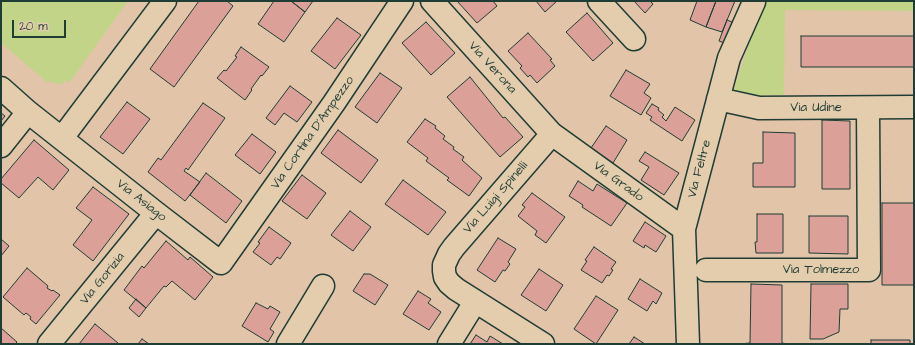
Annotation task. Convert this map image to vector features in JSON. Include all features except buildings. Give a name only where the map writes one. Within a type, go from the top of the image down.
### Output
[{"type":"street","points":[[62,138],[165,1]]},
{"type":"street","name":"Via Cortina D'Ampezzo","points":[[221,263],[334,103],[402,1]]},
{"type":"street","name":"Via Verona","points":[[432,1],[552,134]]},
{"type":"street","points":[[599,1],[634,39]]},
{"type":"street","name":"Via Feltre","points":[[688,344],[684,229],[729,58],[754,2]]},
{"type":"street","name":"Via Asiago","points":[[1,88],[28,112],[221,263]]},
{"type":"street","name":"Via Udine","points":[[718,99],[759,108],[914,108]]},
{"type":"street","name":"Via Tolmezzo","points":[[706,270],[869,270],[868,108]]},
{"type":"street","points":[[1,146],[28,112]]},
{"type":"street","name":"Via Grado","points":[[552,134],[684,229]]},
{"type":"street","name":"Via Luigi Spinelli","points":[[475,302],[449,283],[445,276],[444,265],[449,254],[552,134]]},
{"type":"street","name":"Via Gorizia","points":[[49,344],[156,213]]},
{"type":"street","points":[[288,344],[323,286]]},
{"type":"street","points":[[448,344],[475,302],[538,343]]},
{"type":"green space","points":[[1,1],[128,1],[69,83],[65,80],[62,84],[57,84],[50,81],[48,83],[1,43]]},
{"type":"green space","points":[[763,1],[914,1],[914,11],[785,10],[784,95],[732,96]]}]
